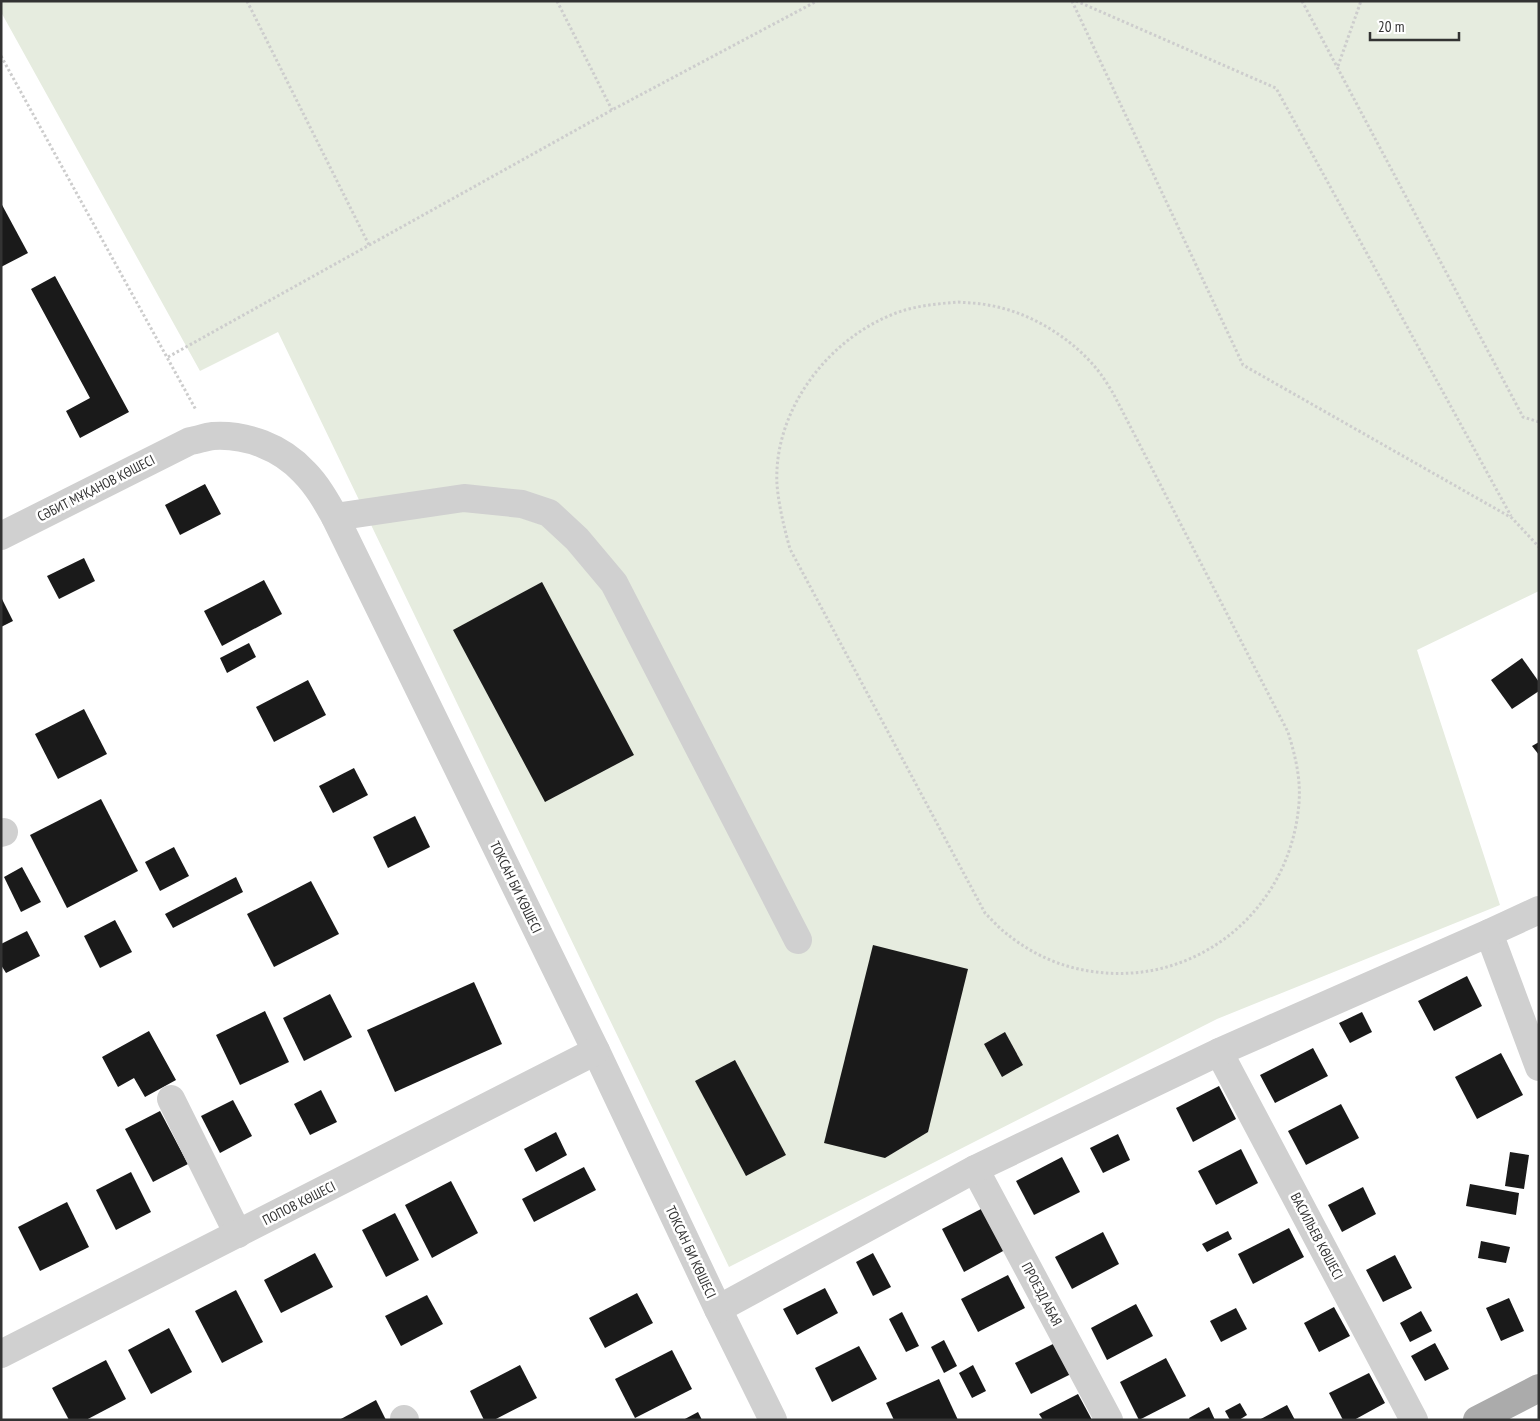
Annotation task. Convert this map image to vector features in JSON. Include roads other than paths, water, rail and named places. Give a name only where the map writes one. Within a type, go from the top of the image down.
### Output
[{"type":"main road","points":[[1477,1420],[1539,1388]]},
{"type":"street","name":"ТОКСАН БИ КӨШЕСІ","points":[[200,439],[226,436],[260,443],[275,450],[290,459],[304,471],[320,492],[335,517],[596,1051],[718,1309],[773,1420]]},
{"type":"street","name":"СӘБИТ МҰҚАНОВ КӨШЕСІ","points":[[1,536],[200,439]]},
{"type":"street","points":[[335,517],[464,498],[522,504],[549,513],[578,539],[614,583],[798,940]]},
{"type":"street","points":[[718,1309],[975,1169],[1220,1052],[1539,910]]},
{"type":"street","points":[[1489,933],[1539,1068]]},
{"type":"street","name":"ПОПОВ КӨШЕСІ","points":[[1,1354],[596,1051]]},
{"type":"street","name":"ВАСИЛЬЕВ КӨШЕСІ","points":[[1220,1052],[1414,1420]]},
{"type":"street","points":[[171,1099],[238,1234]]},
{"type":"street","name":"ПРОЕЗД АБАЯ","points":[[975,1169],[1109,1420]]}]
